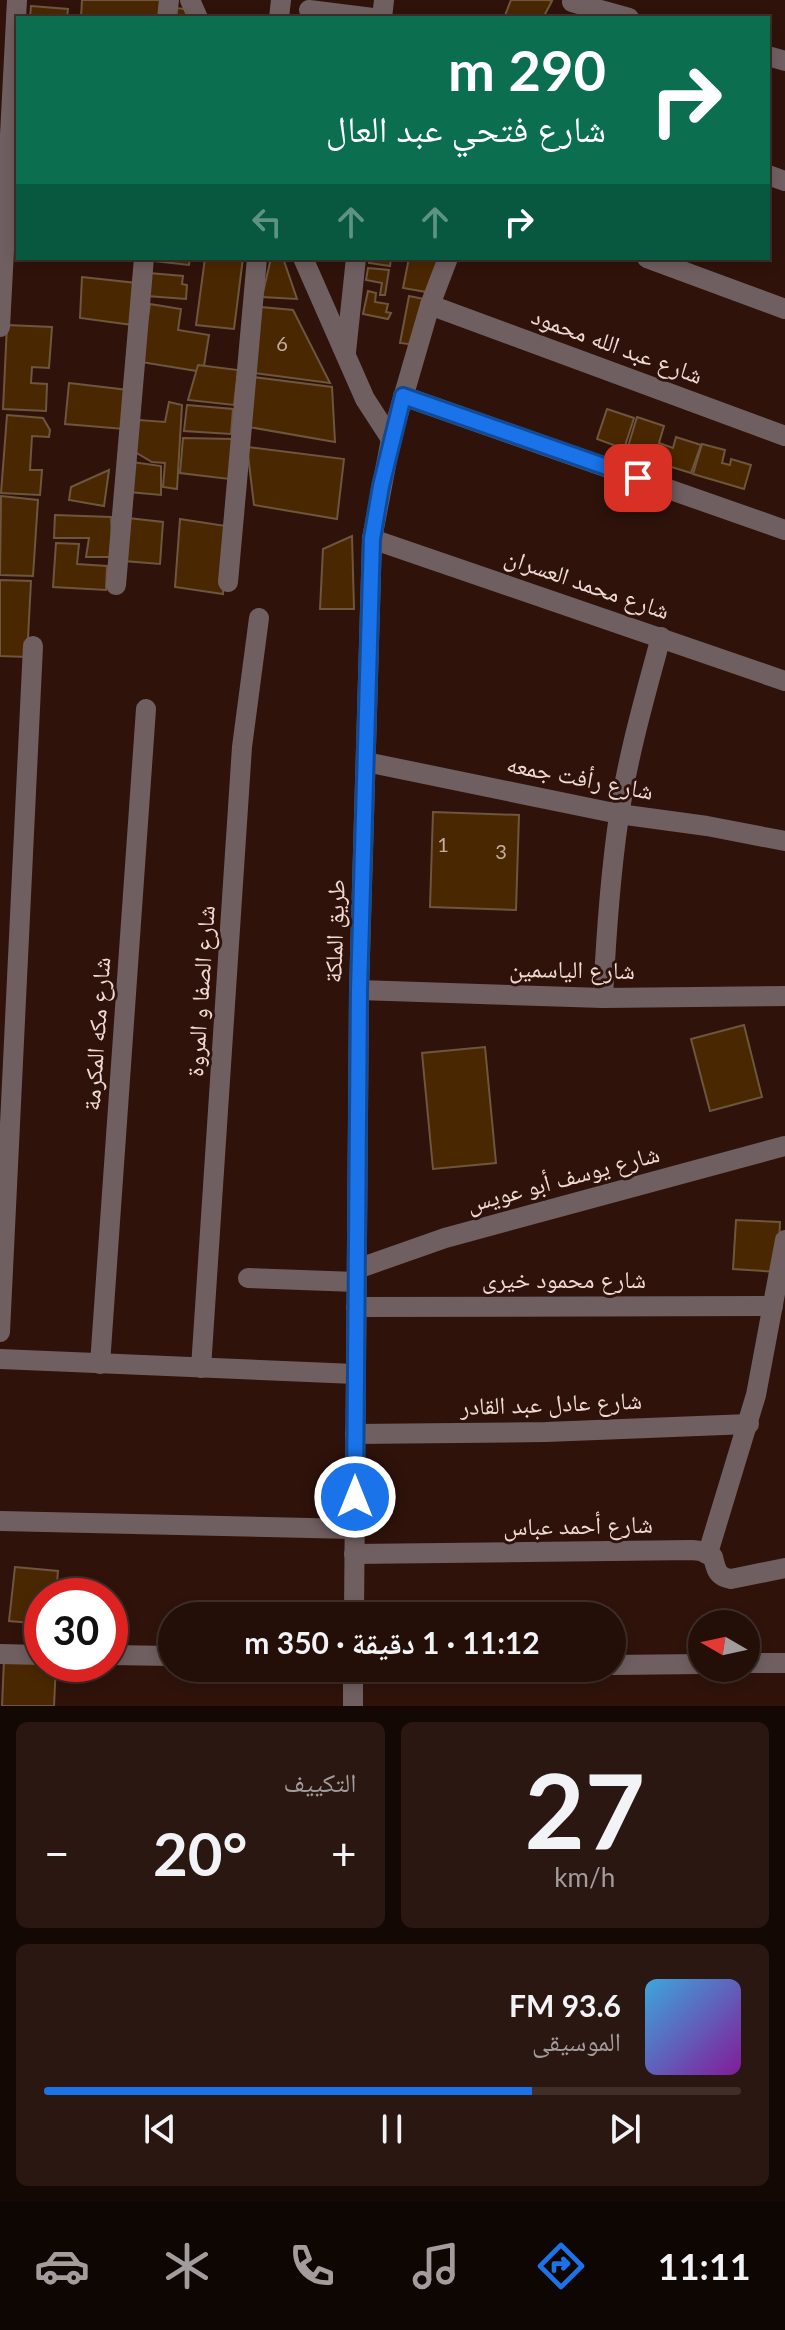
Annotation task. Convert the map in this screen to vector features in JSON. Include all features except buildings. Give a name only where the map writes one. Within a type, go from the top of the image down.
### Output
[{"type":"street","points":[[569,7],[618,16]]},
{"type":"street","points":[[309,10],[357,16]]},
{"type":"street","points":[[0,327],[16,19]]},
{"type":"street","points":[[116,585],[144,260]]},
{"type":"street","points":[[228,582],[257,260]]},
{"type":"street","points":[[304,260],[365,399],[391,439]]},
{"type":"street","points":[[345,356],[356,260]]},
{"type":"street","name":"طريق الملكة","points":[[354,1602],[359,990],[372,539],[391,439],[430,305],[447,260]]},
{"type":"street","points":[[652,260],[785,309]]},
{"type":"street","name":"شارع عبد الله محمود","points":[[430,305],[785,436]]},
{"type":"street","points":[[403,396],[785,530]]},
{"type":"street","name":"شارع محمد العسران","points":[[372,539],[785,681]]},
{"type":"street","name":"شارع الصفا و المروة","points":[[201,1368],[242,747],[259,618]]},
{"type":"street","points":[[603,998],[608,906],[619,814],[637,725],[661,637]]},
{"type":"street","points":[[0,1332],[33,646]]},
{"type":"street","name":"شارع مكه المكرمة","points":[[100,1364],[146,709]]},
{"type":"street","name":"شارع رأفت جمعه","points":[[366,762],[619,814],[785,841]]},
{"type":"street","name":"شارع الياسمين","points":[[359,990],[603,998],[785,996]]},
{"type":"street","name":"شارع يوسف أبو عويس","points":[[356,1276],[445,1238],[785,1146]]},
{"type":"street","points":[[785,1240],[773,1306],[775,1346],[708,1553],[713,1557],[716,1571],[723,1578],[785,1568]]},
{"type":"street","points":[[248,1278],[356,1276]]},
{"type":"street","name":"شارع محمود خيرى","points":[[356,1307],[773,1306]]},
{"type":"street","points":[[0,1359],[355,1374]]},
{"type":"street","name":"شارع عادل عبد القادر","points":[[355,1434],[546,1432],[749,1424]]},
{"type":"street","points":[[0,1521],[354,1529]]},
{"type":"street","name":"شارع أحمد عباس","points":[[354,1554],[692,1550],[708,1553]]},
{"type":"street","points":[[0,1654],[24,1655]]},
{"type":"street","points":[[128,1655],[158,1656]]},
{"type":"street","points":[[760,1663],[785,1663]]},
{"type":"street","points":[[626,1665],[688,1664]]},
{"type":"street","points":[[353,1682],[353,1706]]},
{"type":"route","points":[[355,1497],[359,990],[372,539],[391,439],[403,396],[638,478]]}]
